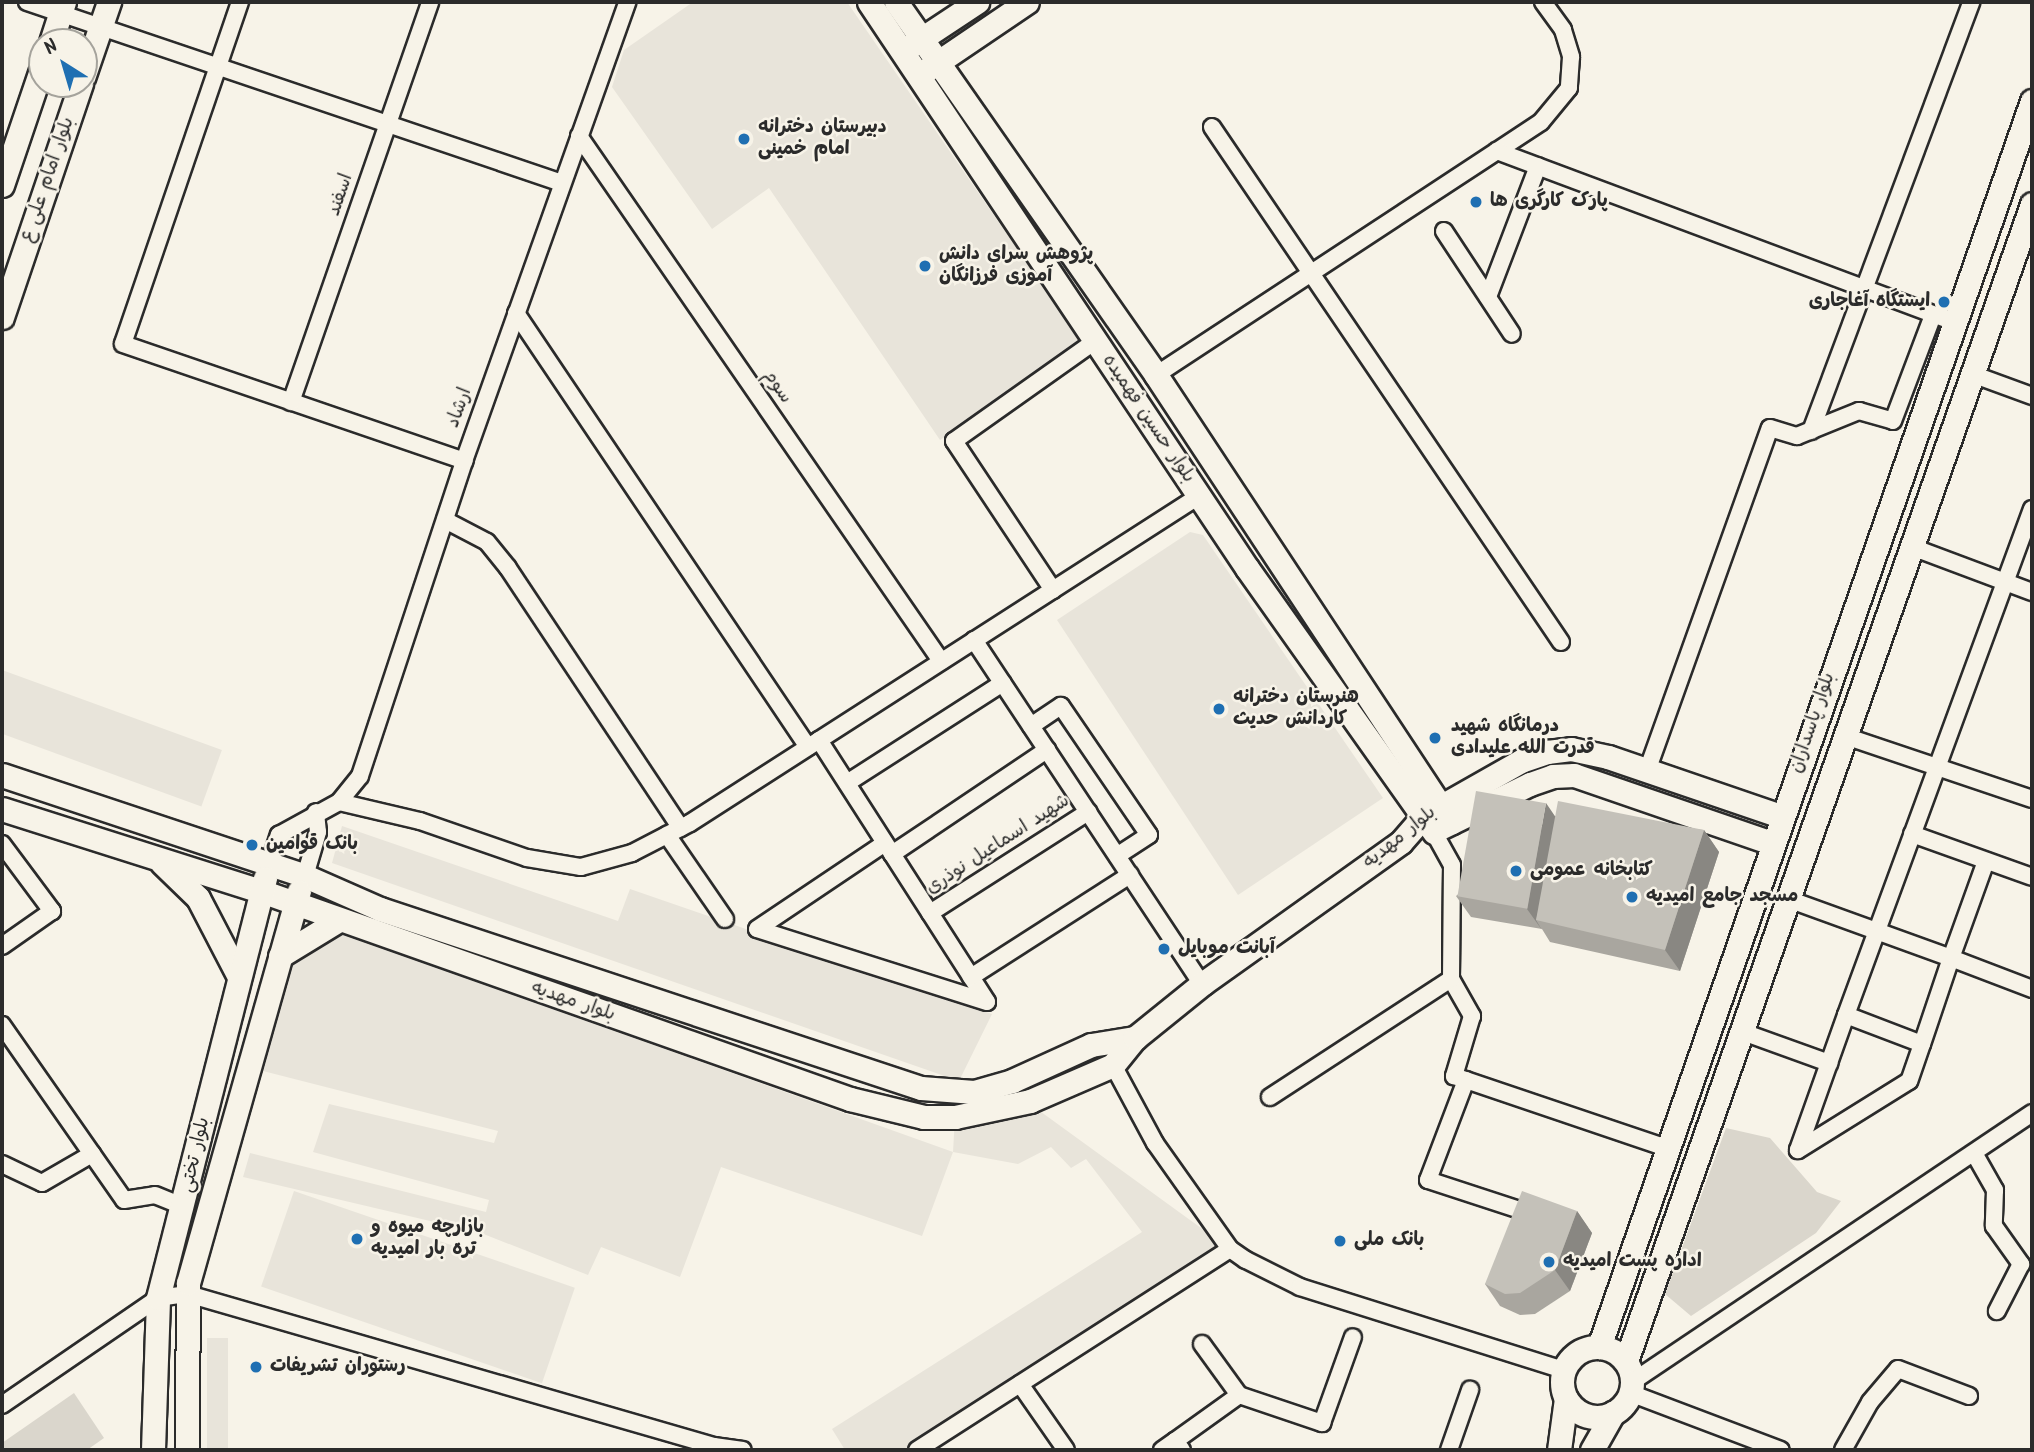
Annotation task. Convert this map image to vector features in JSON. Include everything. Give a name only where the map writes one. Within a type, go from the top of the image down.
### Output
[{"type":"street","points":[[27,2],[62,7],[100,27],[562,183]]},
{"type":"street","points":[[98,33],[109,2]]},
{"type":"street","points":[[240,2],[123,344],[464,461]]},
{"type":"street","name":"اسفند","points":[[291,402],[430,2]]},
{"type":"street","name":"ارشاد","points":[[269,864],[279,835],[316,812],[339,802],[360,776],[464,461],[626,2]]},
{"type":"street","name":"بلوار حسین فهمیده","points":[[869,2],[912,45],[1095,341],[1199,496],[1437,819]]},
{"type":"street","name":"بلوار حسین فهمیده","points":[[896,2],[912,45]]},
{"type":"street","points":[[912,45],[976,2]]},
{"type":"street","points":[[928,69],[1027,2]]},
{"type":"street","points":[[1156,375],[1541,122],[1570,88],[1571,57],[1563,30],[1543,2]]},
{"type":"street","points":[[1811,430],[1866,289],[1971,2]]},
{"type":"street","points":[[55,28],[62,7]]},
{"type":"street","name":"بلوار حسین فهمیده","points":[[928,69],[1156,375],[1437,819]]},
{"type":"street","points":[[2,185],[31,98]]},
{"type":"street","name":"بلوار امام علی ع","points":[[2,317],[76,98]]},
{"type":"street","name":"بلوار پاسداران","points":[[1598,1347],[1771,843],[1943,318],[2032,101]]},
{"type":"street","points":[[1212,127],[1561,642]]},
{"type":"street","name":"سوم","points":[[579,136],[941,661]]},
{"type":"street","points":[[1497,151],[1943,318],[1893,421],[1859,411],[1797,436],[1770,428],[1647,771]]},
{"type":"street","points":[[1488,297],[1538,166]]},
{"type":"street","name":"بلوار پاسداران","points":[[1629,1379],[1740,1031],[1972,374],[2028,228],[2032,204]]},
{"type":"street","points":[[1444,231],[1512,334]]},
{"type":"street","points":[[516,313],[814,743],[847,783],[889,849],[987,1002],[757,929],[889,849],[1047,751]]},
{"type":"street","points":[[1053,590],[954,441],[1095,341]]},
{"type":"street","points":[[1972,374],[2032,396]]},
{"type":"street","points":[[339,802],[420,821],[527,858],[581,867],[632,853],[674,831],[814,743],[1199,496]]},
{"type":"street","points":[[1986,861],[1909,1081],[1798,1150],[2032,509]]},
{"type":"street","points":[[445,520],[487,542],[509,568],[726,919]]},
{"type":"street","points":[[1912,547],[2032,592]]},
{"type":"street","points":[[975,640],[1202,984]]},
{"type":"street","points":[[847,783],[1003,683]]},
{"type":"street","points":[[1031,726],[1061,706],[1149,835],[1118,856]]},
{"type":"street","points":[[1846,736],[2032,799]]},
{"type":"street","name":"بلوار مهدیه","points":[[2,809],[261,891],[902,1114],[955,1117],[998,1110],[1112,1065],[1135,1038],[1202,984],[1401,842],[1547,752],[1571,749],[1647,771],[1780,816]]},
{"type":"street","name":"بلوار مهدیه","points":[[2,775],[305,876],[380,909],[921,1088],[974,1092],[1012,1081],[1091,1045],[1135,1038]]},
{"type":"street","name":"بلوار مهدیه","points":[[1437,819],[1541,780],[1574,775],[1771,843]]},
{"type":"street","points":[[305,876],[318,832],[316,812]]},
{"type":"street","name":"شهید اسماعیل نوذری","points":[[930,913],[1088,812]]},
{"type":"street","points":[[1437,819],[1452,865],[1451,978],[1472,1016],[1454,1076],[1667,1148]]},
{"type":"street","points":[[1912,834],[2032,877]]},
{"type":"street","points":[[2,844],[52,911],[2,946]]},
{"type":"street","points":[[160,860],[198,898],[238,975]]},
{"type":"street","name":"بلوار تختی","points":[[153,1450],[158,1298],[184,1207],[238,975],[269,864]]},
{"type":"street","points":[[971,977],[1130,875]]},
{"type":"street","name":"بلوار تختی","points":[[187,1450],[188,1294],[280,956],[305,876]]},
{"type":"street","points":[[1788,898],[2032,989]]},
{"type":"street","points":[[280,956],[339,920]]},
{"type":"street","points":[[1270,1097],[1451,978]]},
{"type":"street","points":[[1846,1015],[1922,1044]]},
{"type":"street","points":[[1740,1031],[1829,1063]]},
{"type":"street","points":[[5,1036],[124,1200],[155,1195],[184,1207]]},
{"type":"street","points":[[1112,1065],[1155,1143],[1230,1249],[1300,1287],[1564,1370]]},
{"type":"street","points":[[1466,1080],[1428,1181],[1526,1212]]},
{"type":"street","points":[[1592,1450],[1629,1379],[2032,1113]]},
{"type":"street","points":[[1974,1153],[1995,1189],[1994,1226],[2021,1264],[1997,1311]]},
{"type":"street","points":[[2,1164],[41,1183],[92,1154]]},
{"type":"street","points":[[917,1450],[1230,1249]]},
{"type":"street","points":[[2,1405],[158,1298],[188,1294],[714,1446],[743,1450]]},
{"type":"street","points":[[1202,1344],[1239,1395],[1322,1423],[1353,1337]]},
{"type":"street","points":[[1559,1450],[1566,1398],[1564,1370],[1578,1353],[1598,1347],[1629,1379],[1780,1450]]},
{"type":"street","points":[[1843,1450],[1870,1402],[1898,1369],[1969,1396]]},
{"type":"street","points":[[1020,1384],[1066,1450]]},
{"type":"street","points":[[1449,1450],[1470,1390]]},
{"type":"street","points":[[1173,1447],[1239,1395]]},
{"type":"street","points":[[1566,1398],[1581,1413],[1613,1413]]},
{"type":"shaded area","points":[[693,2],[847,2],[1082,343],[940,440],[769,188],[712,229],[612,87],[624,50]]},
{"type":"shaded area","name":"هنرستان دخترانه کاردانش حدیث","points":[[1190,532],[1203,535],[1383,798],[1238,895],[1057,620]]},
{"type":"shaded area","points":[[2,670],[222,750],[201,806],[2,734]]},
{"type":"shaded area","points":[[342,826],[618,921],[630,889],[992,1014],[959,1081],[332,863]]},
{"type":"shaded area","points":[[340,933],[953,1152],[922,1236],[721,1167],[680,1277],[601,1247],[588,1275],[481,1233],[243,1177],[250,1153],[486,1212],[489,1200],[313,1152],[329,1104],[494,1143],[498,1131],[263,1071],[290,967]]},
{"type":"shaded area","points":[[1037,1109],[1230,1249],[917,1450],[845,1450],[832,1429],[1142,1232],[1086,1159],[1071,1168],[1051,1147],[1018,1164],[953,1152],[955,1117],[997,1121]]},
{"type":"shaded area","points":[[1726,1128],[1770,1138],[1817,1192],[1841,1201],[1816,1233],[1691,1316],[1665,1294]]},
{"type":"shaded area","name":"بازارچه میوه و تره بار امیدیه","points":[[294,1191],[575,1288],[542,1383],[261,1286]]},
{"type":"shaded area","points":[[207,1338],[228,1338],[228,1450],[207,1450]]},
{"type":"shaded area","points":[[74,1393],[104,1438],[87,1450],[2,1450],[2,1443]]},
{"type":"building","name":"کتابخانه عمومی","points":[[1476,791],[1546,803],[1527,909],[1457,896]]},
{"type":"building","name":"مسجد جامع امیدیه","points":[[1558,801],[1704,830],[1665,950],[1536,920]]},
{"type":"building","points":[[1522,1191],[1577,1211],[1555,1270],[1520,1293],[1505,1294],[1485,1284]]},
{"type":"place","name":"دبیرستان دخترانه امام خمینی","points":[[744,139]]},
{"type":"place","name":"پارک کارگری ها","points":[[1476,202]]},
{"type":"place","name":"پژوهش سرای دانش آموزی فرزانگان","points":[[925,266]]},
{"type":"place","name":"ایستگاه آغاجاری","points":[[1944,302]]},
{"type":"place","name":"هنرستان دخترانه کاردانش حدیث","points":[[1219,709]]},
{"type":"place","name":"درمانگاه شهید قدرت الله علیدادی","points":[[1435,738]]},
{"type":"place","name":"بانک قوامین","points":[[252,845]]},
{"type":"place","name":"کتابخانه عمومی","points":[[1516,871]]},
{"type":"place","name":"مسجد جامع امیدیه","points":[[1632,897]]},
{"type":"place","name":"آبانت موبایل","points":[[1164,949]]},
{"type":"place","name":"بازارچه میوه و تره بار امیدیه","points":[[357,1239]]},
{"type":"place","name":"بانک ملی","points":[[1340,1241]]},
{"type":"place","name":"اداره پست امیدیه","points":[[1549,1262]]},
{"type":"place","name":"رستوران تشریفات","points":[[256,1367]]}]
